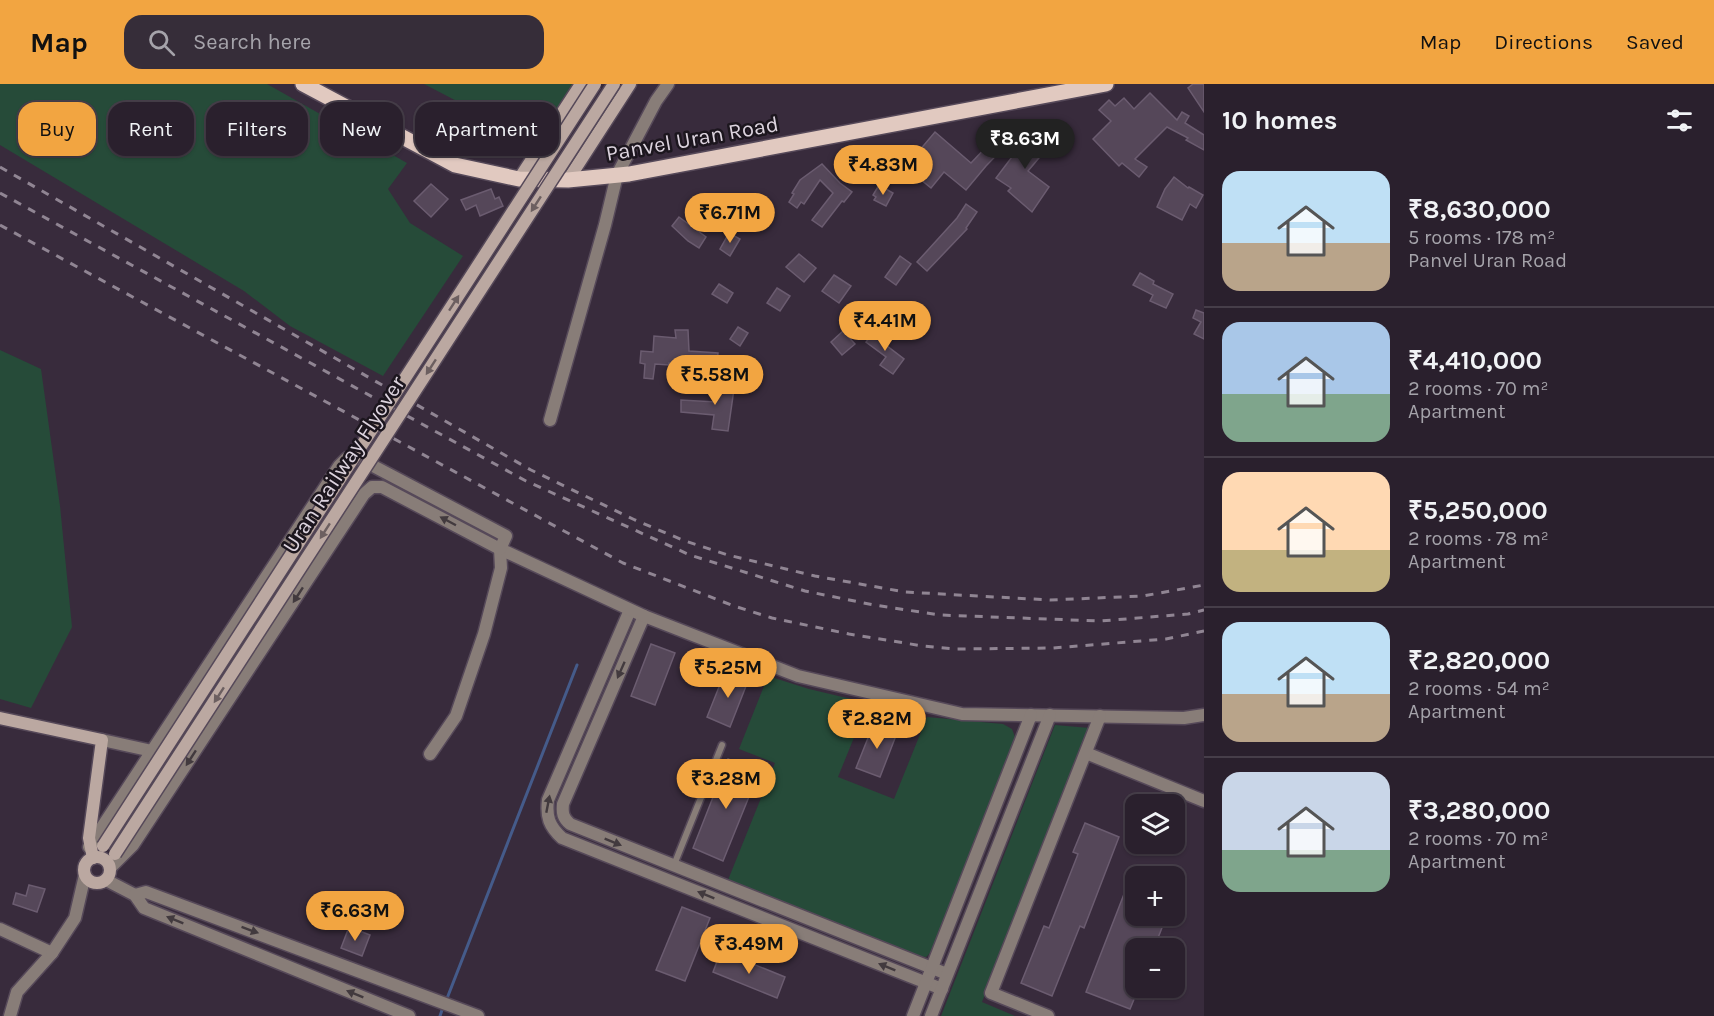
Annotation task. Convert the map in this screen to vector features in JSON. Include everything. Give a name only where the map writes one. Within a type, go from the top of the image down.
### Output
[{"type":"main road","name":"Panvel Uran Road","points":[[303,84],[455,165],[519,179],[568,180],[617,175],[1106,84]]},
{"type":"main road","points":[[519,179],[581,84]]},
{"type":"main road","name":"Uran Railway Flyover","points":[[91,853],[103,846],[596,84]]},
{"type":"main road","name":"Uran Railway Flyover","points":[[108,874],[115,855],[614,84]]},
{"type":"main road","points":[[568,180],[630,84]]},
{"type":"main road","points":[[0,718],[102,740],[91,853],[84,867],[85,875],[90,882],[94,883],[108,874],[104,859],[91,853]]},
{"type":"street","points":[[550,420],[617,175],[656,101],[668,84]]},
{"type":"street","points":[[91,853],[152,751],[339,466],[347,458],[358,458],[506,536],[500,549],[501,568],[484,634],[456,716],[430,754]]},
{"type":"street","points":[[410,1016],[144,908],[135,895],[108,874],[133,845],[364,494],[372,487],[382,487],[500,549],[630,610],[798,676],[962,714],[1184,718],[1204,715]]},
{"type":"street","points":[[630,610],[548,800],[546,813],[551,828],[562,838],[942,989]]},
{"type":"street","points":[[644,616],[563,804],[564,819],[570,824],[947,974]]},
{"type":"street","points":[[913,1016],[1031,715]]},
{"type":"street","points":[[931,1016],[1050,715]]},
{"type":"street","points":[[1048,1016],[991,993],[1100,716]]},
{"type":"street","points":[[102,740],[152,751]]},
{"type":"street","points":[[1086,753],[1204,801]]},
{"type":"street","points":[[10,1016],[17,992],[52,953],[75,918],[85,875]]},
{"type":"street","points":[[135,895],[146,892],[478,1016]]},
{"type":"street","points":[[0,929],[52,953]]},
{"type":"lane","points":[[674,866],[722,745]]},
{"type":"green space","points":[[0,84],[267,84],[299,102],[206,102],[206,156],[308,156],[308,107],[320,114],[320,156],[395,156],[407,163],[388,189],[410,223],[463,256],[383,376],[290,326],[244,291],[18,156],[96,156],[96,102],[18,102],[18,156],[0,145]]},
{"type":"green space","points":[[424,84],[573,84],[559,105],[559,102],[459,102]]},
{"type":"green space","points":[[0,350],[41,369],[60,506],[72,627],[31,708],[0,699]]},
{"type":"green space","points":[[768,676],[809,689],[868,703],[838,777],[894,799],[927,717],[1003,724],[1012,729],[1015,737],[1013,746],[931,952],[926,957],[728,880],[775,763],[739,749]]},
{"type":"green space","points":[[1055,725],[1090,728],[982,1002],[1015,1016],[941,1016]]},
{"type":"building","points":[[1193,84],[1204,84],[1204,112],[1188,88]]},
{"type":"building","points":[[1150,93],[1177,120],[1182,112],[1189,116],[1185,123],[1204,135],[1204,150],[1167,127],[1135,159],[1147,167],[1139,177],[1122,163],[1119,166],[1093,139],[1111,121],[1099,110],[1109,100],[1115,106],[1124,98],[1134,109]]},
{"type":"building","points":[[1002,121],[1014,137],[966,190],[944,172],[931,188],[893,157],[899,148],[913,158],[935,132],[971,163],[989,144],[978,134]]},
{"type":"building","points":[[1023,122],[1049,146],[1028,171],[1049,187],[1032,212],[1008,191],[1011,188],[996,178],[1027,137],[1016,128]]},
{"type":"building","points":[[882,155],[893,164],[879,182],[867,173]]},
{"type":"building","points":[[822,164],[852,192],[822,227],[812,220],[833,193],[820,180],[804,204],[801,202],[797,208],[789,202],[800,180]]},
{"type":"building","points":[[1174,177],[1188,188],[1203,195],[1196,208],[1190,204],[1182,220],[1157,207],[1165,189]]},
{"type":"building","points":[[431,184],[448,199],[431,217],[414,201]]},
{"type":"building","points":[[879,185],[893,193],[886,206],[874,200],[876,197],[873,195]]},
{"type":"building","points":[[491,189],[495,199],[499,197],[503,206],[480,216],[476,205],[466,210],[461,200]]},
{"type":"building","points":[[966,204],[977,212],[967,229],[927,271],[917,262],[957,218]]},
{"type":"building","points":[[679,217],[706,237],[699,248],[672,226]]},
{"type":"building","points":[[729,233],[740,239],[730,256],[720,249]]},
{"type":"building","points":[[799,254],[816,268],[804,282],[786,267]]},
{"type":"building","points":[[900,256],[911,264],[896,285],[885,277]]},
{"type":"building","points":[[1140,273],[1154,281],[1153,284],[1173,294],[1166,308],[1150,301],[1153,295],[1133,285]]},
{"type":"building","points":[[834,275],[851,286],[839,303],[822,291]]},
{"type":"building","points":[[719,284],[733,293],[727,303],[712,294]]},
{"type":"building","points":[[777,288],[790,296],[780,311],[767,303]]},
{"type":"building","points":[[1196,310],[1204,313],[1204,339],[1194,334],[1201,322],[1193,318]]},
{"type":"building","points":[[738,327],[748,333],[740,346],[730,339]]},
{"type":"building","points":[[876,329],[886,337],[882,342],[904,359],[893,374],[880,365],[886,357],[866,342]]},
{"type":"building","points":[[675,330],[688,330],[689,351],[718,353],[716,376],[698,377],[698,365],[669,363],[669,365],[655,364],[653,379],[644,378],[645,364],[640,363],[641,351],[653,352],[654,336],[676,338]]},
{"type":"building","points":[[843,331],[855,344],[842,355],[831,342]]},
{"type":"building","points":[[719,379],[735,382],[728,431],[712,429],[714,415],[681,412],[681,400],[716,402]]},
{"type":"building","points":[[651,644],[675,653],[655,705],[631,696]]},
{"type":"building","points":[[725,672],[748,681],[730,727],[707,717]]},
{"type":"building","points":[[874,723],[897,733],[880,777],[856,768]]},
{"type":"building","points":[[728,759],[759,772],[723,861],[693,848]]},
{"type":"building","points":[[1085,823],[1119,837],[1084,928],[1080,926],[1052,996],[1021,983],[1044,926],[1049,928],[1078,854],[1073,852]]},
{"type":"building","points":[[29,885],[45,889],[37,912],[13,904],[16,893],[26,896]]},
{"type":"building","points":[[1125,892],[1125,926],[1163,926],[1158,938],[1125,938],[1125,998],[1134,998],[1130,1009],[1086,992]]},
{"type":"building","points":[[682,907],[710,918],[685,981],[656,970]]},
{"type":"building","points":[[349,927],[370,935],[362,956],[341,948]]},
{"type":"building","points":[[721,951],[785,977],[777,998],[713,972]]},
{"type":"waterway","points":[[446,1001],[577,665]]},
{"type":"waterway","points":[[440,1016],[443,1007]]},
{"type":"railway","points":[[0,167],[531,470],[635,520],[685,541],[728,555],[815,576],[905,592],[1050,600],[1143,596],[1204,585]]},
{"type":"railway","points":[[0,193],[526,481],[690,555],[805,591],[940,615],[1100,621],[1188,614],[1204,610]]},
{"type":"railway","points":[[0,225],[623,563],[734,606],[772,618],[849,634],[954,649],[1053,648],[1166,639],[1204,631]]}]
